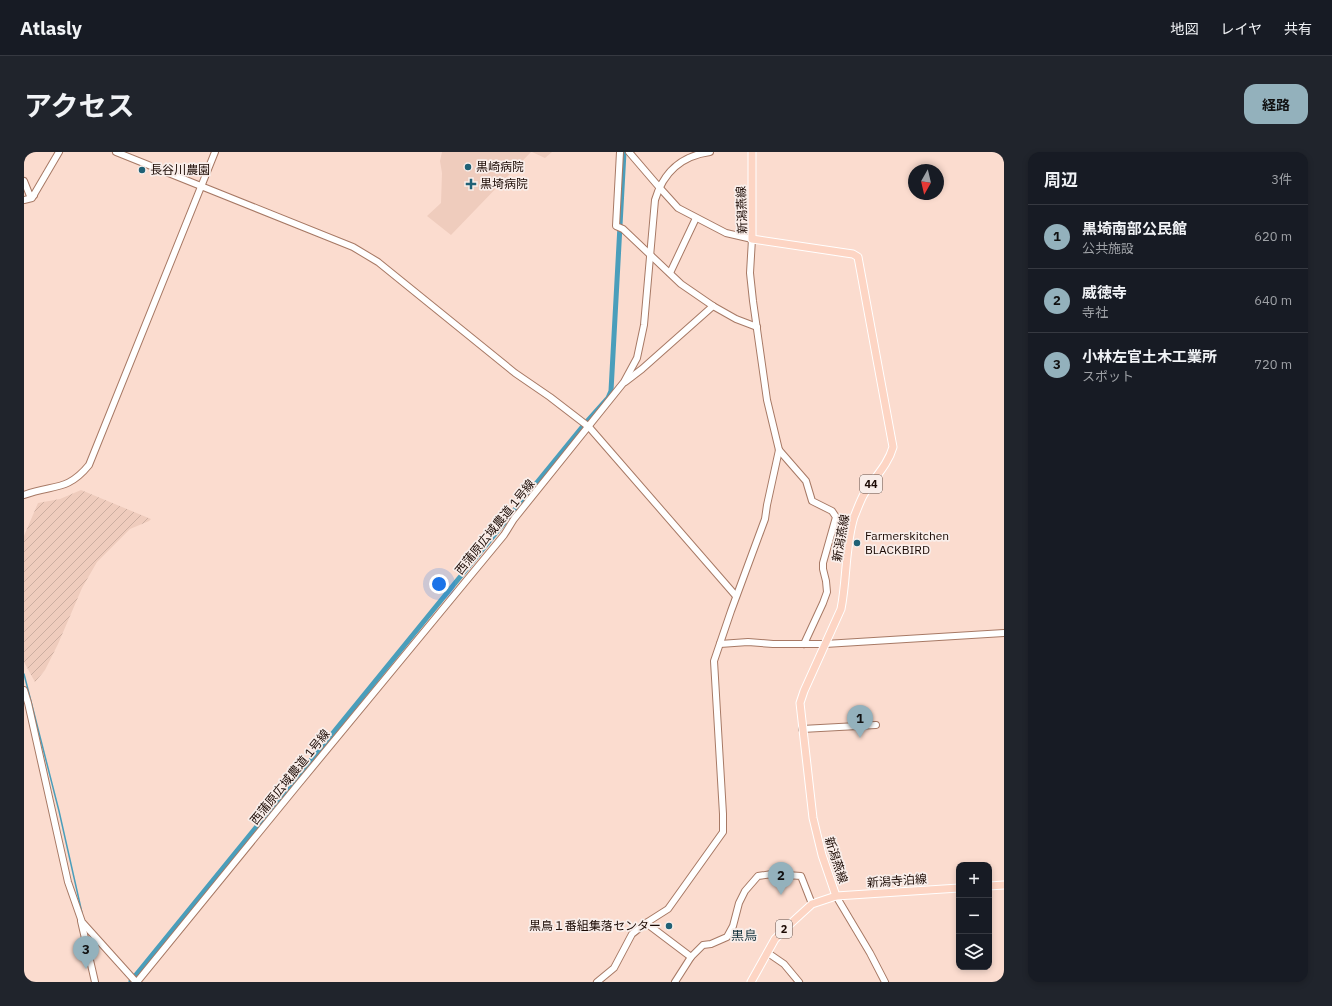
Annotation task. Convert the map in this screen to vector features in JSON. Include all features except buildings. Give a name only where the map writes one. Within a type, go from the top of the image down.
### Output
[{"type":"main road","name":"新潟燕線","points":[[752,152],[752,239],[853,254],[858,257],[893,447],[890,457],[864,495],[854,517],[841,609],[800,703],[815,827],[822,855],[836,896]]},
{"type":"main road","points":[[992,886],[1004,885]]},
{"type":"main road","name":"新潟寺泊線","points":[[836,896],[956,888]]},
{"type":"main road","name":"2","points":[[752,982],[775,939],[812,904],[836,896]]},
{"type":"street","points":[[24,200],[32,198],[59,152]]},
{"type":"street","points":[[116,152],[353,247],[378,262],[515,373],[550,397],[589,427],[736,596]]},
{"type":"street","points":[[24,495],[64,485],[73,481],[90,465],[215,152]]},
{"type":"street","points":[[620,152],[616,226],[623,229],[681,284],[713,306],[736,319],[757,327]]},
{"type":"street","points":[[597,982],[614,968],[632,934],[668,909],[723,832],[714,661],[736,596],[765,519],[779,450],[767,400],[753,301],[750,273],[752,239],[726,233],[678,208],[658,187],[629,152]]},
{"type":"street","name":"西蒲原広域農道 1号線","points":[[137,982],[504,535],[514,519],[624,382],[632,368],[640,345],[644,325],[655,200],[658,187],[666,175],[677,165],[700,153],[710,152]]},
{"type":"street","points":[[24,181],[30,196],[34,195]]},
{"type":"street","points":[[670,273],[696,218]]},
{"type":"street","points":[[624,382],[642,369],[713,306]]},
{"type":"street","points":[[779,450],[806,481],[812,501],[832,512],[836,517],[823,563],[827,592],[804,644]]},
{"type":"street","points":[[720,644],[748,642],[825,644],[1004,633]]},
{"type":"street","points":[[24,690],[68,882],[82,922],[137,982]]},
{"type":"street","points":[[802,729],[876,725]]},
{"type":"street","points":[[675,982],[691,957],[703,945],[711,944],[727,937],[733,926],[739,903],[745,891],[758,876],[772,874],[801,876],[812,904]]},
{"type":"street","points":[[836,896],[870,953],[885,982]]},
{"type":"street","points":[[79,913],[95,982]]},
{"type":"street","points":[[646,923],[691,957]]},
{"type":"street","points":[[768,953],[784,964],[799,982]]},
{"type":"shaded area","name":"黒埼病院","points":[[442,152],[531,152],[451,235],[427,216],[441,203],[442,173],[440,161]]},
{"type":"shaded area","name":"黒埼病院","points":[[532,152],[552,152],[545,158]]},
{"type":"shaded area","points":[[81,490],[151,519],[130,529],[97,562],[82,588],[45,670],[35,682],[24,662],[24,536],[38,503],[60,499]]},
{"type":"waterway","points":[[131,982],[583,426],[608,398],[611,391],[624,152]]},
{"type":"waterway","points":[[24,674],[59,811],[82,913]]},
{"type":"place","name":"黒崎病院","points":[[468,167]]},
{"type":"place","name":"長谷川農園","points":[[142,170]]},
{"type":"place","name":"黒埼病院","points":[[471,184]]},
{"type":"place","name":"Farmerskitchen BLACKBIRD","points":[[857,543]]},
{"type":"place","name":"黒埼南部公民館","points":[[860,738]]},
{"type":"place","name":"威徳寺","points":[[781,895]]},
{"type":"place","name":"黒鳥１番組集落センター","points":[[669,926]]},
{"type":"place","name":"小林左官土木工業所","points":[[86,969]]},
{"type":"district","name":"黒鳥","points":[[744,935]]}]
